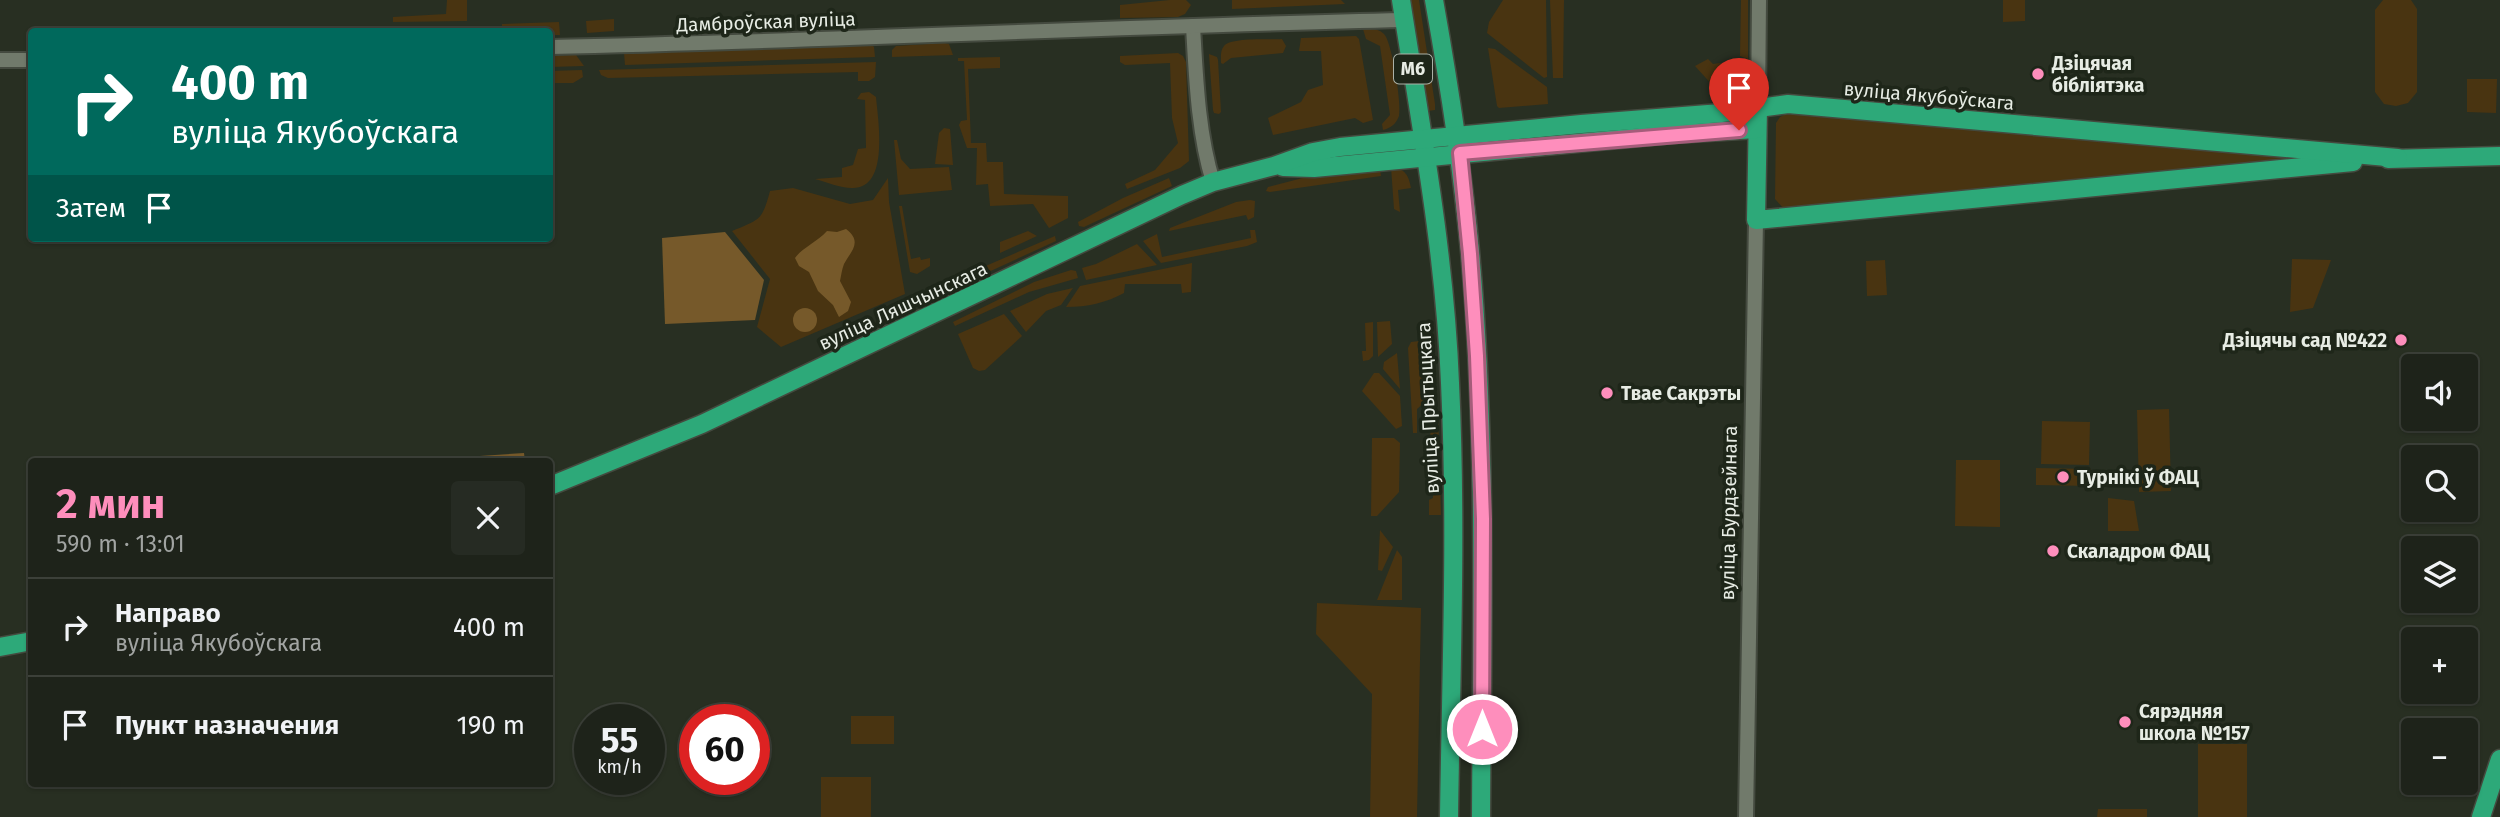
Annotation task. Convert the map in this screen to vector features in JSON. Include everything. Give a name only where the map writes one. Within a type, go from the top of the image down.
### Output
[{"type":"main road","name":"вуліца Прытыцкага","points":[[1401,0],[1426,147],[1450,381],[1454,518],[1449,817]]},
{"type":"main road","name":"М6","points":[[1434,0],[1458,144],[1470,254],[1477,356],[1483,519],[1481,817]]},
{"type":"main road","name":"вуліца Якубоўскага","points":[[1458,144],[1788,104],[2398,158]]},
{"type":"main road","name":"вуліца Бурдзейнага","points":[[1756,220],[1758,108]]},
{"type":"main road","points":[[1458,144],[1758,129]]},
{"type":"main road","name":"вуліца Ляшчынскага","points":[[553,485],[702,424],[1213,182],[1274,166],[1314,168],[1426,147],[1458,144]]},
{"type":"main road","name":"вуліца Якубоўскага","points":[[1756,220],[2398,158],[2500,156]]},
{"type":"main road","points":[[0,647],[28,642]]},
{"type":"main road","points":[[2481,817],[2500,759]]},
{"type":"street","name":"вуліца Бурдзейнага","points":[[1758,108],[1759,0]]},
{"type":"street","name":"Дамброўская вуліца","points":[[553,47],[631,47],[1038,30],[1404,20]]},
{"type":"street","points":[[1194,26],[1198,97],[1207,162],[1213,182]]},
{"type":"street","points":[[0,61],[28,60]]},
{"type":"street","name":"вуліца Бурдзейнага","points":[[1746,817],[1756,220]]},
{"type":"shaded area","points":[[447,0],[467,0],[467,21],[393,22],[393,17],[446,14]]},
{"type":"shaded area","points":[[1186,0],[1191,5],[1185,14],[1178,17],[1120,18],[1120,5]]},
{"type":"shaded area","points":[[1232,0],[1341,0],[1345,4],[1232,9]]},
{"type":"shaded area","points":[[1411,0],[1419,0],[1435,110],[1428,111],[1425,101]]},
{"type":"shaded area","points":[[1503,0],[1546,0],[1547,77],[1544,78],[1487,33],[1489,22]]},
{"type":"shaded area","points":[[1550,0],[1564,0],[1563,78],[1553,78]]},
{"type":"shaded area","points":[[1741,0],[1748,0],[1748,59],[1740,56]]},
{"type":"shaded area","points":[[2003,0],[2025,0],[2025,21],[2003,22]]},
{"type":"shaded area","points":[[2383,0],[2411,0],[2417,9],[2417,92],[2408,103],[2396,106],[2384,104],[2375,92],[2375,10]]},
{"type":"shaded area","points":[[614,19],[614,31],[587,33],[586,21]]},
{"type":"shaded area","points":[[559,22],[560,35],[553,35],[553,28],[502,28],[502,24]]},
{"type":"shaded area","points":[[1363,29],[1377,30],[1384,34],[1396,74],[1399,116],[1393,125],[1383,130],[1382,124],[1390,115],[1380,46],[1366,39]]},
{"type":"shaded area","points":[[1356,36],[1359,39],[1373,120],[1363,123],[1355,118],[1273,135],[1268,118],[1301,102],[1308,90],[1323,85],[1321,51],[1299,51],[1301,38]]},
{"type":"shaded area","points":[[1282,39],[1286,46],[1283,53],[1231,58],[1221,63],[1222,50],[1228,43]]},
{"type":"shaded area","points":[[949,44],[953,55],[892,57],[892,50],[896,46]]},
{"type":"shaded area","points":[[872,45],[875,57],[625,65],[624,53]]},
{"type":"shaded area","points":[[1488,48],[1495,49],[1547,87],[1548,104],[1499,108]]},
{"type":"shaded area","points":[[1178,53],[1186,62],[1189,161],[1180,168],[1127,189],[1125,184],[1155,170],[1178,143],[1172,118],[1170,63],[1125,65],[1120,62],[1120,56]]},
{"type":"shaded area","points":[[1209,54],[1218,60],[1219,114],[1213,110]]},
{"type":"shaded area","points":[[576,55],[584,66],[553,67],[553,56]]},
{"type":"shaded area","points":[[1000,57],[1000,68],[968,69],[971,143],[986,143],[987,162],[1003,162],[1004,194],[1068,196],[1068,218],[1049,228],[1033,204],[990,206],[988,184],[976,185],[977,148],[967,148],[959,125],[961,121],[967,120],[964,61],[958,61],[958,58]]},
{"type":"shaded area","points":[[1708,59],[1713,64],[1727,66],[1729,63],[1734,70],[1734,78],[1727,87],[1715,88],[1695,66]]},
{"type":"shaded area","points":[[876,62],[875,77],[869,81],[858,81],[858,72],[608,78],[601,75],[599,70]]},
{"type":"shaded area","points":[[582,70],[583,77],[573,83],[553,83],[553,71]]},
{"type":"shaded area","points":[[2467,79],[2497,79],[2496,113],[2467,112]]},
{"type":"shaded area","points":[[869,92],[876,97],[879,152],[872,177],[864,185],[852,188],[815,179],[842,177],[842,168],[853,165],[858,149],[866,148],[865,100],[857,99],[861,93]]},
{"type":"shaded area","points":[[1786,114],[1858,117],[2333,157],[1784,209],[1775,199],[1776,123]]},
{"type":"shaded area","points":[[944,128],[950,129],[953,165],[935,164],[939,133]]},
{"type":"shaded area","points":[[894,140],[897,140],[901,159],[910,169],[949,167],[952,190],[899,195]]},
{"type":"shaded area","points":[[1391,167],[1403,171],[1411,188],[1398,190],[1400,212],[1394,209]]},
{"type":"shaded area","points":[[1380,169],[1381,176],[1266,191],[1268,187],[1314,175]]},
{"type":"shaded area","points":[[888,178],[889,202],[905,294],[781,347],[757,327],[770,279],[732,231],[749,224],[762,214],[770,191],[793,188],[850,204],[873,200]]},
{"type":"shaded area","points":[[1169,178],[1172,186],[1084,227],[1079,226],[1078,222],[1123,198]]},
{"type":"shaded area","points":[[1255,201],[1254,217],[1248,220],[1246,215],[1169,231],[1170,228],[1236,202]]},
{"type":"shaded area","points":[[899,206],[902,206],[911,259],[930,258],[930,266],[917,274],[910,272]]},
{"type":"shaded area","points":[[846,229],[855,242],[844,264],[840,281],[851,302],[848,311],[839,317],[833,305],[818,291],[809,272],[799,266],[795,258],[827,231]]},
{"type":"shaded area","points":[[1250,230],[1255,230],[1257,242],[1247,246],[1161,263],[1143,241],[1157,234],[1162,257],[1251,238]]},
{"type":"shaded area","points":[[1028,231],[1037,236],[1000,253],[1000,242]]},
{"type":"shaded area","points":[[725,232],[764,280],[755,320],[665,324],[662,238]]},
{"type":"shaded area","points":[[1055,236],[1056,241],[923,302],[914,297]]},
{"type":"shaded area","points":[[1137,244],[1157,265],[1086,280],[1082,268]]},
{"type":"shaded area","points":[[2292,259],[2331,260],[2313,308],[2290,312]]},
{"type":"shaded area","points":[[1885,260],[1887,295],[1867,296],[1866,261]]},
{"type":"shaded area","points":[[1192,263],[1191,292],[1182,293],[1181,284],[1125,284],[1124,293],[1110,299],[1089,305],[1066,307],[1080,286]]},
{"type":"shaded area","points":[[1071,270],[1076,271],[1078,278],[1029,292],[955,326],[953,322],[1034,282]]},
{"type":"shaded area","points":[[1073,288],[1061,305],[1046,311],[1026,332],[1010,311],[1047,294]]},
{"type":"shaded area","points":[[805,308],[813,312],[817,320],[813,328],[805,332],[797,328],[793,320],[797,312]]},
{"type":"shaded area","points":[[1004,314],[1022,336],[985,370],[973,368],[958,334]]},
{"type":"shaded area","points":[[1390,321],[1392,344],[1378,357],[1377,322]]},
{"type":"shaded area","points":[[1373,322],[1373,356],[1363,361],[1362,351],[1366,351],[1365,323]]},
{"type":"shaded area","points":[[1428,340],[1435,365],[1436,392],[1417,409],[1417,433],[1413,433],[1408,348],[1411,342]]},
{"type":"shaded area","points":[[1397,353],[1400,389],[1383,369],[1384,362]]},
{"type":"shaded area","points":[[1374,373],[1379,373],[1400,396],[1402,426],[1396,429],[1362,391]]},
{"type":"shaded area","points":[[1433,409],[1438,412],[1441,515],[1429,515],[1429,500],[1433,498],[1430,424],[1425,423],[1426,415]]},
{"type":"shaded area","points":[[2169,409],[2171,491],[2139,492],[2137,410]]},
{"type":"shaded area","points":[[2042,421],[2090,422],[2089,465],[2041,464]]},
{"type":"shaded area","points":[[1372,438],[1394,438],[1400,443],[1399,492],[1377,516],[1371,516]]},
{"type":"shaded area","points":[[524,453],[525,458],[448,458]]},
{"type":"shaded area","points":[[1956,460],[2000,460],[2000,527],[1955,526]]},
{"type":"shaded area","name":"Турнікі ў ФАЦ","points":[[2036,468],[2091,469],[2091,486],[2036,485]]},
{"type":"shaded area","points":[[2108,498],[2134,501],[2139,531],[2108,531]]},
{"type":"shaded area","points":[[1380,530],[1393,547],[1382,571],[1378,570]]},
{"type":"shaded area","points":[[1397,550],[1402,557],[1402,600],[1377,600]]},
{"type":"shaded area","points":[[1317,603],[1421,608],[1417,817],[1370,817],[1372,694],[1316,634]]},
{"type":"shaded area","points":[[851,716],[894,716],[894,744],[851,744]]},
{"type":"shaded area","points":[[2198,744],[2247,744],[2247,817],[2198,817]]},
{"type":"shaded area","points":[[821,777],[871,777],[871,817],[821,817]]},
{"type":"shaded area","points":[[2098,809],[2147,809],[2147,817],[2097,817]]},
{"type":"place","name":"Дзіцячая бібліятэка","points":[[2038,74]]},
{"type":"place","name":"Дзіцячы сад №422","points":[[2401,340]]},
{"type":"place","name":"Твае Сакрэты","points":[[1607,393]]},
{"type":"place","name":"Турнікі ў ФАЦ","points":[[2063,477]]},
{"type":"place","name":"Скаладром ФАЦ","points":[[2053,551]]},
{"type":"place","name":"Сярэдняя школа №157","points":[[2125,722]]},
{"type":"route","points":[[1482,729],[1483,519],[1477,356],[1460,153],[1739,130]]}]
